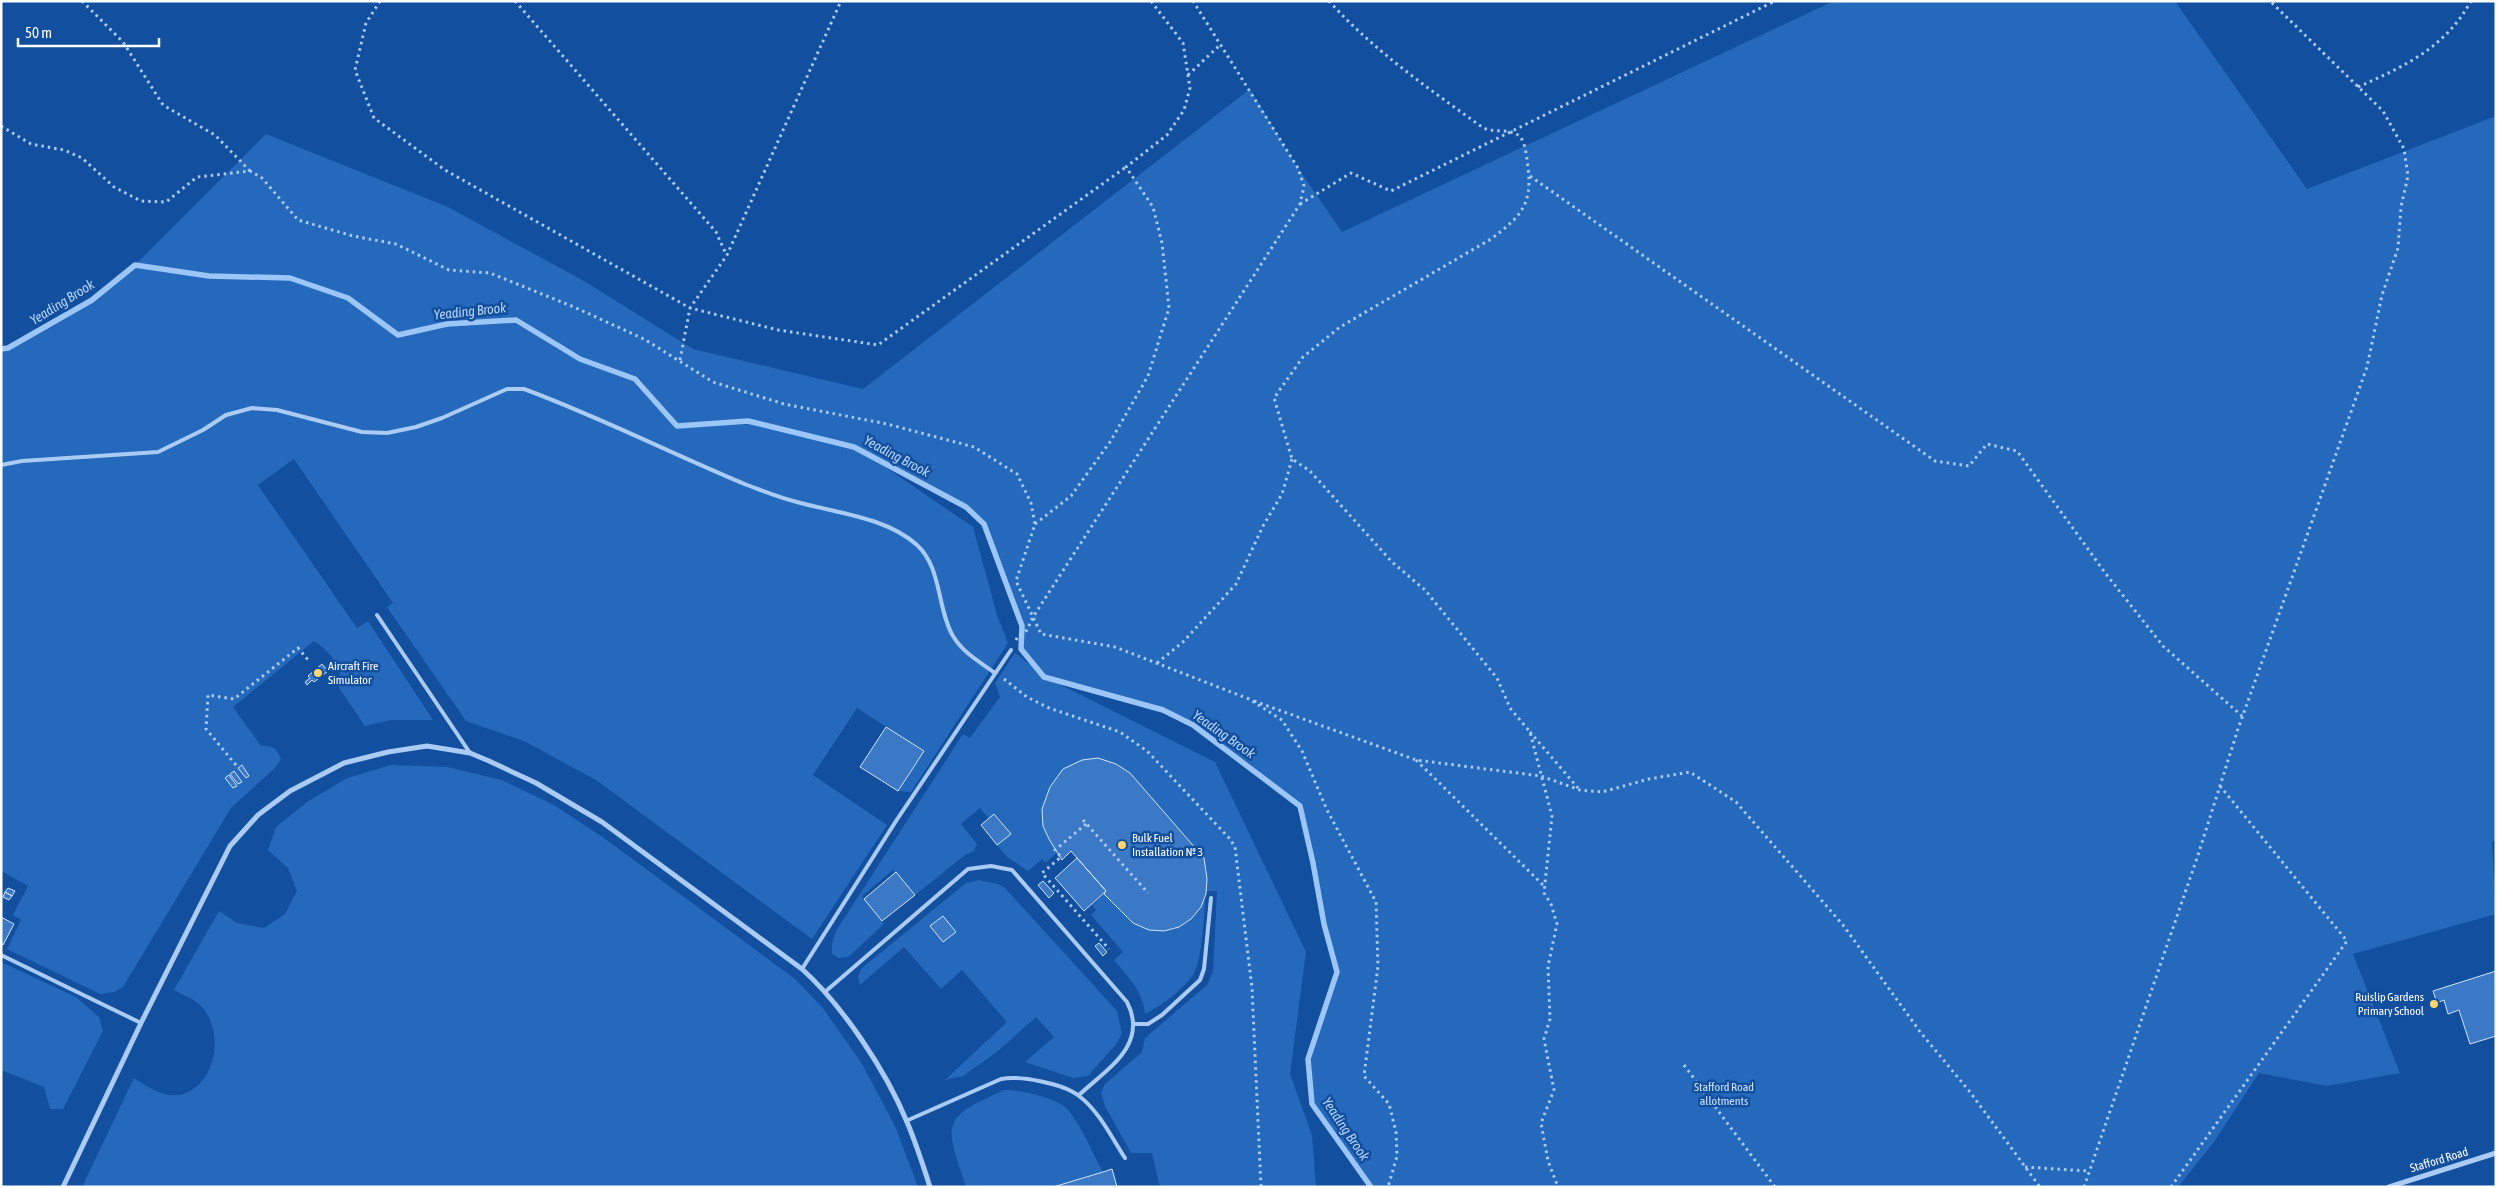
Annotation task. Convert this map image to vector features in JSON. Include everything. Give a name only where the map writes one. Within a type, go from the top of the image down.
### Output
[{"type":"street","points":[[63,1187],[141,1023],[230,846],[258,815],[290,791],[344,763],[388,752],[427,746],[470,753],[536,783],[602,822],[802,969],[826,991],[874,1060],[906,1121],[930,1187]]},
{"type":"street","name":"Stafford Road","points":[[2389,1187],[2496,1153]]},
{"type":"lane","points":[[1,465],[22,461],[158,452],[203,430],[226,415],[252,408],[277,410],[362,432],[387,433],[416,427],[442,418],[506,389],[524,389],[748,485],[795,502],[849,515],[900,533],[919,546],[929,563],[941,595],[943,614],[953,636],[966,653],[995,673]]},
{"type":"lane","points":[[376,615],[470,753]]},
{"type":"lane","points":[[802,969],[1011,650]]},
{"type":"lane","points":[[826,991],[968,869],[979,866],[996,866],[1012,870],[1127,1002],[1133,1014],[1132,1036],[1125,1052],[1079,1095]]},
{"type":"lane","points":[[1134,1024],[1148,1024],[1162,1015],[1200,980],[1204,969],[1211,898]]},
{"type":"lane","points":[[1,955],[141,1023]]},
{"type":"lane","points":[[906,1121],[1002,1079],[1014,1077],[1052,1085],[1079,1095],[1100,1120],[1125,1158]]},
{"type":"path","points":[[82,1],[123,42],[163,105],[215,135],[250,171],[262,178],[298,220],[353,236],[396,244],[449,270],[490,273],[574,306],[644,338],[713,382],[784,404],[887,424],[974,447],[1017,474],[1031,503],[1035,524],[1016,582],[1041,634],[1115,646],[1156,664],[1416,760],[1541,776],[1580,790],[1602,792],[1649,779],[1690,772],[1736,802],[1843,926],[1921,1033],[1970,1092],[2040,1187]]},
{"type":"path","points":[[380,1],[366,24],[355,70],[374,118],[445,170],[690,308],[778,330],[878,345],[1126,167],[1167,135],[1184,110],[1190,88],[1183,43],[1152,1]]},
{"type":"path","points":[[515,1],[716,232],[727,255]]},
{"type":"path","points":[[680,360],[690,308],[727,255],[841,1]]},
{"type":"path","points":[[1018,636],[1027,630],[1033,617],[1300,204],[1304,186],[1298,168],[1193,1]]},
{"type":"path","points":[[1156,664],[1183,642],[1236,584],[1263,526],[1282,494],[1292,460],[1274,398],[1303,357],[1340,327],[1490,239],[1510,225],[1523,210],[1529,195],[1529,176],[1522,139],[1517,134],[1485,129],[1392,60],[1329,1]]},
{"type":"path","points":[[1300,204],[1351,174],[1391,191],[1775,1]]},
{"type":"path","points":[[2084,1187],[2242,716],[2367,367],[2382,296],[2398,248],[2401,207],[2408,176],[2404,149],[2383,111],[2270,1]]},
{"type":"path","points":[[2358,87],[2403,67],[2438,44],[2464,15],[2472,1]]},
{"type":"path","points":[[1188,75],[1221,44]]},
{"type":"path","points":[[1,126],[31,144],[64,150],[82,158],[114,186],[141,202],[166,202],[197,178],[250,171]]},
{"type":"path","points":[[1035,524],[1071,496],[1110,442],[1148,376],[1169,308],[1162,243],[1153,207],[1126,167]]},
{"type":"path","points":[[1529,176],[1935,461],[1969,466],[1987,444],[2017,451],[2106,574],[2163,646],[2242,716]]},
{"type":"path","points":[[1292,460],[1310,471],[1392,562],[1425,590],[1497,678],[1510,708],[1580,790]]},
{"type":"path","points":[[236,765],[206,729],[208,695],[234,699],[298,648],[309,661]]},
{"type":"path","points":[[995,673],[1027,697],[1049,708],[1120,732],[1147,751],[1230,839],[1235,847],[1252,988],[1261,1187]]},
{"type":"path","points":[[1249,699],[1282,720],[1302,751],[1327,810],[1376,902],[1378,966],[1364,1076],[1389,1104],[1396,1132],[1397,1156],[1388,1187]]},
{"type":"path","points":[[1530,732],[1552,816],[1543,885],[1544,893],[1551,904],[1558,924],[1548,966],[1550,1019],[1544,1039],[1554,1090],[1541,1123],[1548,1161],[1558,1187]]},
{"type":"path","points":[[1416,760],[1543,885]]},
{"type":"path","points":[[2171,1187],[2347,941],[2220,786]]},
{"type":"path","points":[[1109,949],[1042,873],[1061,857],[1055,850],[1085,822],[1148,893]]},
{"type":"path","points":[[1684,1065],[1775,1187]]},
{"type":"path","points":[[2025,1167],[2088,1171]]},
{"type":"green space","name":"Stafford Road allotments","points":[[1834,1],[2175,1],[2307,189],[2496,116],[2496,840],[2492,842],[2496,914],[2353,954],[2400,1073],[2327,1086],[2259,1073],[2214,1142],[2178,1187],[1371,1187],[1312,1104],[1308,1059],[1337,972],[1324,924],[1300,806],[1193,725],[1163,710],[1047,678],[1215,762],[1306,952],[1290,1074],[1312,1135],[1316,1187],[1160,1187],[1152,1153],[1131,1153],[1105,1106],[1101,1093],[1105,1084],[1142,1052],[1145,1038],[1207,985],[1213,972],[1217,891],[1206,891],[1201,947],[1193,975],[1171,997],[1145,1014],[1138,991],[1114,960],[1123,952],[1091,915],[1096,910],[1092,905],[1106,891],[1071,852],[1062,860],[1057,853],[1045,863],[1042,859],[1028,871],[1007,857],[997,845],[1011,834],[995,814],[989,819],[980,808],[961,824],[977,844],[974,851],[965,855],[915,895],[893,870],[862,896],[884,924],[848,957],[839,958],[832,954],[832,943],[836,931],[963,734],[970,738],[1000,697],[995,683],[1015,653],[1042,674],[1021,649],[1022,626],[984,524],[966,507],[860,450],[973,527],[997,615],[1008,643],[911,792],[898,791],[924,751],[857,708],[813,775],[887,825],[812,939],[596,780],[524,741],[466,721],[387,607],[393,603],[294,459],[258,485],[357,628],[368,621],[433,720],[391,720],[365,726],[339,688],[340,674],[335,661],[325,649],[314,641],[233,707],[261,746],[274,748],[281,759],[275,768],[231,808],[123,987],[114,992],[100,994],[7,949],[21,920],[13,915],[28,886],[1,871],[1,349],[9,348],[92,300],[135,265],[266,134],[448,207],[584,281],[693,349],[863,389],[1250,89],[1298,168],[1342,232]]},
{"type":"green space","points":[[391,765],[447,767],[502,780],[554,805],[604,838],[795,979],[823,1008],[862,1064],[895,1126],[918,1187],[82,1187],[134,1078],[162,1093],[180,1095],[193,1090],[202,1081],[209,1069],[215,1043],[209,1017],[201,1006],[192,999],[174,990],[219,911],[237,923],[264,928],[285,914],[297,891],[288,868],[268,850],[276,827],[307,802],[347,778]]},
{"type":"green space","points":[[979,880],[998,884],[1005,888],[1117,1011],[1122,1033],[1117,1043],[1088,1076],[1073,1078],[1025,1062],[1054,1037],[1036,1017],[997,1052],[963,1076],[945,1080],[1007,1022],[962,970],[941,989],[904,947],[860,985],[858,976],[862,968],[966,883]]},
{"type":"green space","points":[[1,962],[76,997],[99,1017],[103,1031],[63,1109],[50,1109],[44,1087],[1,1070]]},
{"type":"green space","points":[[1005,1090],[1020,1091],[1039,1096],[1064,1106],[1078,1125],[1103,1172],[1053,1187],[966,1187],[954,1149],[953,1125],[958,1116],[968,1108]]},
{"type":"building","name":"Aircraft Fire Simulator","points":[[322,664],[328,671],[307,685],[305,682],[310,678],[308,676]]},
{"type":"building","points":[[886,727],[924,751],[898,791],[860,767]]},
{"type":"building","name":"Bulk Fuel Installation № 3","points":[[1098,758],[1116,764],[1130,773],[1204,858],[1207,879],[1206,894],[1201,907],[1191,919],[1179,927],[1164,931],[1149,930],[1133,923],[1104,894],[1106,891],[1071,851],[1062,860],[1049,839],[1043,826],[1042,809],[1050,787],[1063,769],[1082,760]]},
{"type":"building","points":[[242,765],[249,776],[246,778],[238,768]]},
{"type":"building","points":[[234,771],[242,782],[238,784],[230,774]]},
{"type":"building","points":[[229,775],[237,786],[233,788],[225,778]]},
{"type":"building","points":[[994,814],[1011,834],[997,845],[981,825]]},
{"type":"building","points":[[1077,858],[1106,891],[1084,911],[1055,878]]},
{"type":"building","points":[[896,872],[915,895],[882,921],[864,899]]},
{"type":"building","points":[[1043,881],[1054,893],[1049,898],[1038,885]]},
{"type":"building","points":[[8,888],[15,891],[12,896],[5,892]]},
{"type":"building","points":[[5,892],[12,896],[9,900],[3,897]]},
{"type":"building","points":[[943,916],[956,932],[943,942],[930,926]]},
{"type":"building","points":[[1,917],[14,924],[3,945],[1,944]]},
{"type":"building","points":[[1099,943],[1107,952],[1103,956],[1095,946]]},
{"type":"building","points":[[2496,971],[2496,1036],[2470,1044],[2459,1010],[2448,1014],[2444,1000],[2437,1003],[2433,991]]},
{"type":"building","points":[[1112,1169],[1117,1187],[1053,1187],[1103,1172]]},
{"type":"waterway","name":"Yeading Brook","points":[[1,349],[8,348],[92,300],[135,265],[209,276],[290,278],[348,298],[398,335],[447,324],[516,320],[580,359],[635,379],[677,426],[748,421],[854,447],[966,507],[984,524],[1022,626],[1021,649],[1044,677],[1163,710],[1193,725],[1300,806],[1324,924],[1337,972],[1308,1059],[1312,1104],[1371,1187]]},
{"type":"place","name":"Aircraft Fire Simulator","points":[[318,673]]},
{"type":"place","name":"Bulk Fuel Installation № 3","points":[[1122,845]]},
{"type":"place","name":"Ruislip Gardens Primary School","points":[[2434,1004]]}]
